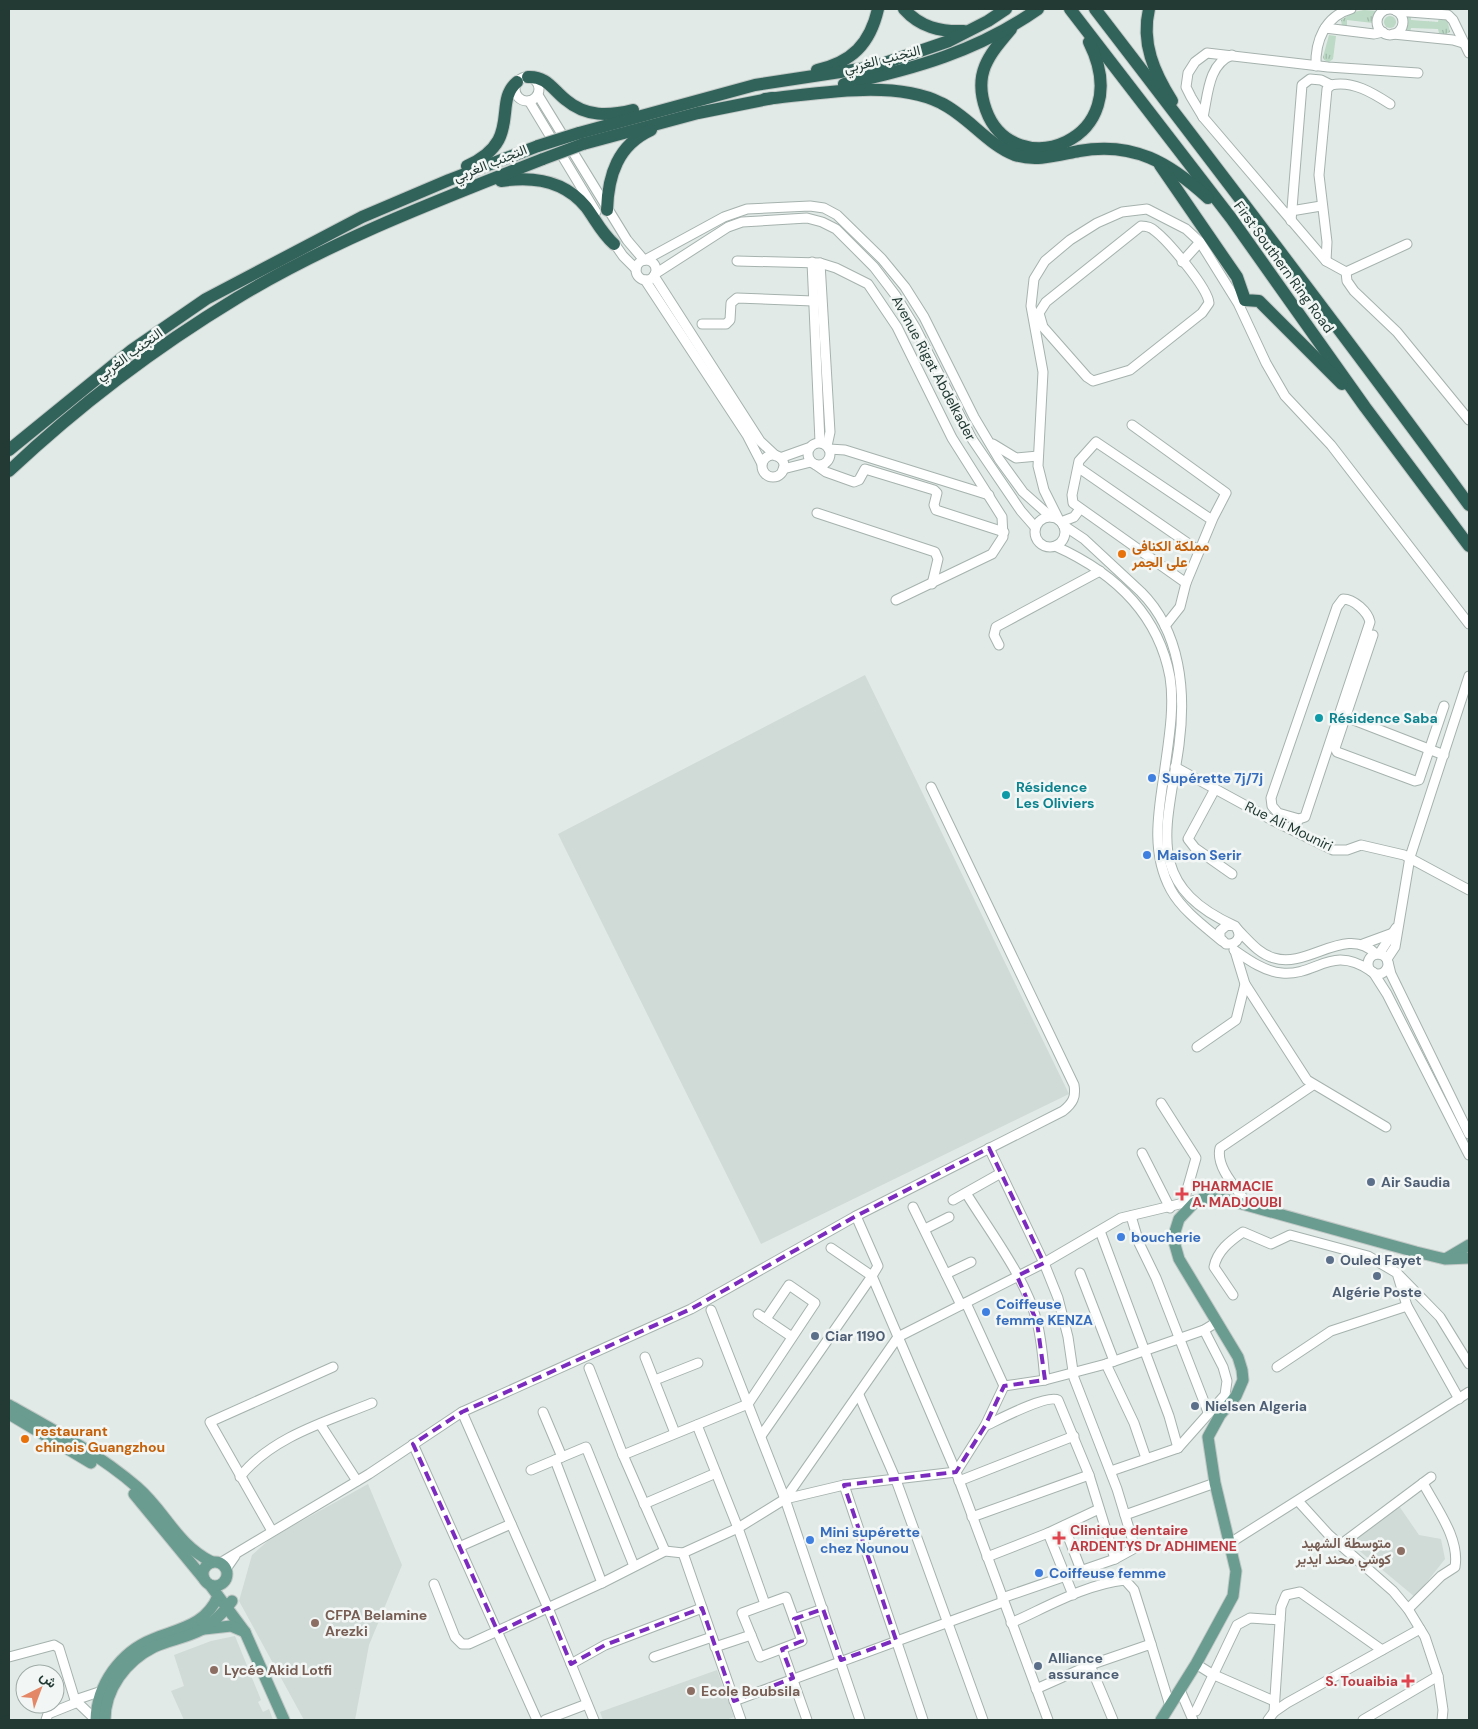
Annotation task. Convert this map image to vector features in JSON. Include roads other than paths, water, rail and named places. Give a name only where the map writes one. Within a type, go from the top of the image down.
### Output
[{"type":"highway","points":[[755,85],[825,68],[846,60],[856,53],[863,43],[878,9]]},
{"type":"highway","points":[[904,9],[923,26],[946,32],[969,30]]},
{"type":"highway","name":"التجنب الغربي","points":[[9,450],[132,350],[206,299],[327,235],[431,187],[581,139],[682,104],[755,85],[873,67],[931,49],[1006,9]]},
{"type":"highway","name":"التجنب الغربي","points":[[581,139],[849,83],[936,61],[1013,26],[1038,9]]},
{"type":"highway","points":[[1013,26],[992,52],[981,76],[981,92],[989,117],[1002,134],[1013,143],[1037,147],[1060,144],[1079,135],[1088,127],[1094,117],[1100,94],[1097,59],[1069,9]]},
{"type":"highway","name":"First Southern Ring Road","points":[[1069,9],[1231,218],[1365,407],[1469,546]]},
{"type":"highway","name":"First Southern Ring Road","points":[[1095,9],[1190,135],[1249,209],[1469,505]]},
{"type":"highway","points":[[1149,9],[1146,38],[1151,61],[1171,99],[1249,209]]},
{"type":"highway","points":[[431,187],[449,174],[483,157],[494,147],[504,128],[508,91],[523,79],[544,79],[570,104],[596,114],[611,114],[682,104]]},
{"type":"highway","points":[[765,100],[866,89],[921,95],[957,112],[1015,155],[1046,158],[1098,148],[1128,151],[1155,159],[1185,177],[1231,218]]},
{"type":"highway","points":[[608,210],[610,178],[624,150],[642,135],[679,118]]},
{"type":"highway","name":"التجنب الغربي","points":[[9,471],[112,384],[187,329],[239,297],[354,237],[479,184],[540,152]]},
{"type":"highway","points":[[1155,159],[1169,175],[1210,240],[1237,277],[1241,302],[1259,302],[1365,407]]},
{"type":"highway","points":[[479,184],[524,178],[554,184],[580,201],[614,244]]},
{"type":"main road","points":[[1161,1720],[1196,1664],[1233,1596],[1236,1571],[1215,1483],[1208,1436],[1220,1415],[1236,1396],[1243,1380],[1238,1357],[1179,1259],[1173,1238],[1179,1219],[1186,1209],[1204,1198],[1228,1200],[1446,1259],[1469,1258]]},
{"type":"main road","points":[[1446,1259],[1469,1245]]},
{"type":"main road","points":[[9,1412],[59,1433],[126,1478],[158,1509],[186,1546],[221,1568],[230,1605],[245,1632],[284,1720]]},
{"type":"main road","points":[[9,1412],[95,1465],[132,1493],[218,1596],[230,1605]]},
{"type":"main road","points":[[207,1582],[205,1567],[221,1568]]},
{"type":"main road","points":[[207,1582],[222,1584],[221,1568]]},
{"type":"main road","points":[[96,1720],[106,1681],[123,1659],[151,1640],[198,1622],[209,1612],[218,1596]]},
{"type":"main road","points":[[202,1630],[230,1605]]},
{"type":"main road","points":[[105,1720],[108,1699],[120,1674],[154,1647],[184,1638],[202,1630],[231,1626],[245,1632]]},
{"type":"street","points":[[1316,66],[1317,48],[1325,28],[1336,16],[1351,9]]},
{"type":"street","points":[[1383,32],[1377,23],[1383,9],[1448,15],[1453,20],[1469,53]]},
{"type":"street","points":[[1394,34],[1402,25],[1402,17],[1396,10]]},
{"type":"street","points":[[1325,28],[1374,34],[1383,32],[1453,40],[1463,43]]},
{"type":"street","points":[[1346,272],[1326,261],[1203,117],[1186,87],[1188,73],[1195,62],[1207,53],[1316,66],[1418,73]]},
{"type":"street","points":[[1203,117],[1214,70],[1224,58],[1233,55]]},
{"type":"street","points":[[523,79],[538,83],[538,95],[630,245],[645,260],[655,266],[655,275],[760,441],[783,463],[780,475],[769,477],[763,473],[759,456],[747,435],[645,280],[639,276],[636,269],[614,244],[528,101],[521,99],[516,93],[523,79]]},
{"type":"street","points":[[1291,221],[1302,85],[1310,79],[1321,80],[1331,85]]},
{"type":"street","points":[[1326,261],[1327,242],[1321,206],[1319,175],[1327,90],[1331,85],[1340,83],[1354,86],[1374,94],[1390,104]]},
{"type":"street","points":[[528,101],[538,95]]},
{"type":"street","points":[[636,269],[640,262],[724,217],[747,209],[810,206],[830,211],[842,219],[882,259],[910,294],[924,317],[987,440],[1017,485],[1058,521],[1084,539],[1150,600],[1165,626],[1179,667],[1182,689],[1181,724],[1170,789],[1166,841],[1174,876],[1183,890],[1202,910],[1236,927],[1257,949],[1275,959],[1298,959],[1333,946],[1363,944],[1395,929]]},
{"type":"street","points":[[1291,211],[1321,206]]},
{"type":"street","points":[[1055,546],[1064,536],[1044,490],[1038,456],[1043,372],[1031,306],[1034,279],[1045,261],[1070,240],[1097,223],[1122,212],[1147,209],[1186,229],[1200,242],[1241,302],[1266,363],[1285,396],[1332,445],[1469,624]]},
{"type":"street","name":"Avenue Rigat Abdelkader","points":[[655,275],[728,227],[742,222],[806,218],[822,222],[836,229],[874,267],[896,296],[915,327],[972,439],[1017,506],[1035,527]]},
{"type":"street","points":[[1141,226],[1147,226],[1154,230],[1182,262],[1206,291],[1208,297],[1207,308],[1130,370],[1102,380],[1090,380],[1039,320],[1041,307],[1046,302],[1141,226]]},
{"type":"street","points":[[1182,262],[1200,242]]},
{"type":"street","points":[[1346,272],[1408,244]]},
{"type":"street","points":[[737,261],[816,263],[860,278],[871,287],[897,327],[952,438],[1002,517],[1004,532],[999,546],[992,554],[896,600]]},
{"type":"street","points":[[783,469],[823,464],[828,460],[825,446],[813,301],[816,263]]},
{"type":"street","points":[[816,263],[830,432],[825,446]]},
{"type":"street","points":[[1346,272],[1347,281],[1354,292],[1397,332],[1469,420]]},
{"type":"street","points":[[645,280],[655,275]]},
{"type":"street","points":[[702,324],[726,324],[730,320],[731,303],[737,298],[813,301]]},
{"type":"street","points":[[1132,425],[1226,493],[1212,520],[1186,583],[1180,608],[1165,626]]},
{"type":"street","points":[[987,440],[1011,456],[1021,459],[1038,456]]},
{"type":"street","points":[[1186,583],[1073,503],[1072,495],[1079,461],[1096,442],[1212,520]]},
{"type":"street","points":[[762,464],[767,457],[778,457],[808,448],[813,444],[845,450],[989,494]]},
{"type":"street","points":[[808,448],[808,457],[814,464],[826,472],[854,482],[859,480],[863,471],[866,470],[934,490],[937,494],[934,505],[936,510],[1004,532]]},
{"type":"street","points":[[1079,468],[1200,551]]},
{"type":"street","points":[[1080,509],[1074,517],[1058,521],[1043,519],[1035,527],[1035,536],[1039,543],[1047,547],[1055,546],[1080,557],[1100,571],[1139,605],[1164,657],[1170,678],[1171,706],[1157,838],[1160,857],[1172,891],[1182,905],[1235,951],[1276,973],[1297,972],[1328,961],[1340,960],[1352,962],[1379,974],[1385,971],[1383,958],[1395,929],[1410,857],[1469,676]]},
{"type":"street","points":[[817,513],[935,552],[938,559],[932,584]]},
{"type":"street","points":[[998,645],[994,635],[996,627],[1100,571]]},
{"type":"street","points":[[1293,830],[1299,819],[1305,817],[1370,622],[1369,617],[1354,601],[1348,599],[1344,599],[1337,607],[1271,798],[1272,806],[1278,813],[1299,819]]},
{"type":"street","points":[[1373,635],[1335,748],[1339,754],[1417,781],[1422,776],[1444,706]]},
{"type":"street","points":[[1346,718],[1444,755]]},
{"type":"street","name":"Rue Ali Mouniri","points":[[1175,767],[1332,850],[1347,850],[1361,845],[1410,857],[1469,890]]},
{"type":"street","points":[[221,1568],[239,1550],[357,1481],[462,1412],[691,1309],[856,1216],[1063,1111],[1071,1104],[1076,1095],[1074,1085],[931,787]]},
{"type":"street","points":[[1215,789],[1188,839],[1195,848],[1232,874]]},
{"type":"street","points":[[1228,925],[1236,927],[1239,934],[1238,940],[1232,944],[1224,942],[1220,935],[1222,928],[1228,925]]},
{"type":"street","points":[[1363,944],[1383,958],[1469,1134]]},
{"type":"street","points":[[1235,951],[1245,984],[1307,1080],[1386,1127]]},
{"type":"street","points":[[1383,958],[1371,957],[1368,962],[1372,972],[1387,994],[1469,1155]]},
{"type":"street","points":[[1197,1047],[1236,1020],[1245,984]]},
{"type":"street","points":[[1249,1206],[1223,1169],[1219,1152],[1220,1148],[1313,1085]]},
{"type":"street","points":[[1161,1103],[1196,1158],[1183,1204]]},
{"type":"street","points":[[734,1701],[1115,1558],[1134,1548],[1111,1471],[1073,1372],[1063,1316],[1044,1263],[989,1148]]},
{"type":"street","points":[[1142,1153],[1170,1208]]},
{"type":"street","points":[[953,1200],[1001,1173]]},
{"type":"street","points":[[966,1193],[1017,1276],[1037,1322],[1045,1380]]},
{"type":"street","points":[[785,1499],[898,1338],[1044,1263],[1121,1218],[1170,1208],[1204,1198]]},
{"type":"street","points":[[913,1206],[1004,1386]]},
{"type":"street","points":[[761,1436],[878,1266],[856,1216]]},
{"type":"street","points":[[1131,1216],[1139,1243],[1156,1278],[1208,1412]]},
{"type":"street","points":[[925,1229],[949,1217]]},
{"type":"street","points":[[1100,1231],[1169,1416],[1178,1448]]},
{"type":"street","points":[[1233,1295],[1214,1267],[1216,1257],[1232,1240],[1243,1232],[1271,1244],[1290,1236],[1368,1256],[1397,1273],[1440,1317],[1469,1364]]},
{"type":"street","points":[[831,1248],[872,1276],[956,1472],[1048,1720]]},
{"type":"street","points":[[946,1274],[971,1262]]},
{"type":"street","points":[[1080,1273],[1110,1363],[1146,1458]]},
{"type":"street","points":[[1397,1273],[1407,1306],[1459,1399]]},
{"type":"street","points":[[622,1455],[748,1404],[815,1303],[789,1285],[762,1316],[792,1337]]},
{"type":"street","points":[[1277,1367],[1331,1332],[1407,1306]]},
{"type":"street","points":[[711,1310],[785,1499],[860,1720]]},
{"type":"street","points":[[1004,1386],[1045,1380],[1110,1363],[1204,1330],[1217,1322]]},
{"type":"street","points":[[1111,1471],[1178,1448],[1225,1395],[1227,1381],[1223,1367],[1204,1330]]},
{"type":"street","points":[[645,1357],[675,1433]]},
{"type":"street","points":[[654,1380],[698,1363]]},
{"type":"street","points":[[272,1531],[210,1422],[333,1367]]},
{"type":"street","points":[[589,1368],[622,1455],[665,1552]]},
{"type":"street","points":[[956,1472],[985,1426],[1004,1386]]},
{"type":"street","points":[[1230,1543],[1299,1502],[1469,1392]]},
{"type":"street","points":[[859,1394],[896,1480],[949,1621],[983,1720]]},
{"type":"street","points":[[985,1426],[1024,1408],[1055,1398],[1058,1400],[1090,1475],[1115,1558]]},
{"type":"street","points":[[240,1477],[248,1467],[278,1444],[320,1424],[372,1403]]},
{"type":"street","points":[[462,1412],[548,1608],[594,1720]]},
{"type":"street","points":[[543,1412],[602,1583]]},
{"type":"street","points":[[320,1424],[357,1481]]},
{"type":"street","points":[[697,1425],[738,1528],[765,1604]]},
{"type":"street","points":[[959,1481],[1074,1436]]},
{"type":"street","points":[[413,1444],[537,1720]]},
{"type":"street","points":[[531,1470],[586,1447],[634,1566]]},
{"type":"street","points":[[434,1584],[454,1637],[459,1642],[469,1644],[665,1552],[683,1553],[738,1528],[785,1499],[844,1485],[956,1472]]},
{"type":"street","points":[[644,1504],[716,1473]]},
{"type":"street","points":[[972,1517],[1090,1475]]},
{"type":"street","points":[[1340,1545],[1431,1477]]},
{"type":"street","points":[[1408,1610],[1441,1576],[1455,1567],[1457,1553],[1444,1520],[1423,1482]]},
{"type":"street","points":[[1125,1515],[1215,1483]]},
{"type":"street","points":[[844,1485],[923,1720]]},
{"type":"street","points":[[1299,1502],[1340,1545],[1393,1591],[1420,1628],[1438,1676],[1444,1710],[1442,1720]]},
{"type":"street","points":[[987,1558],[1064,1526],[1099,1509]]},
{"type":"street","points":[[458,1547],[511,1524]]},
{"type":"street","points":[[1064,1526],[1082,1570]]},
{"type":"street","points":[[1048,1533],[1073,1595]]},
{"type":"street","points":[[683,1553],[741,1720]]},
{"type":"street","points":[[1011,1623],[1073,1595],[1112,1581],[1125,1580],[1134,1590],[1170,1706]]},
{"type":"street","points":[[1271,1716],[1274,1701],[1282,1600],[1286,1595],[1300,1592],[1382,1650]]},
{"type":"street","points":[[786,1597],[794,1620],[802,1641],[760,1658],[742,1613],[786,1597]]},
{"type":"street","points":[[571,1664],[605,1646],[702,1608]]},
{"type":"street","points":[[794,1620],[823,1609]]},
{"type":"street","points":[[1194,1716],[1234,1629],[1241,1622],[1255,1618],[1280,1620]]},
{"type":"street","points":[[1271,1716],[1420,1628]]},
{"type":"street","points":[[715,1647],[751,1635]]},
{"type":"street","points":[[654,1657],[712,1637]]},
{"type":"street","points":[[1036,1689],[1090,1666],[1151,1644]]},
{"type":"street","points":[[9,1657],[54,1645],[60,1648],[76,1701],[96,1720]]},
{"type":"street","points":[[782,1649],[807,1720]]},
{"type":"street","points":[[1196,1664],[1212,1674],[1274,1701]]},
{"type":"street","points":[[1090,1666],[1113,1720]]},
{"type":"street","points":[[1363,1720],[1438,1676]]},
{"type":"street","points":[[1180,1690],[1194,1716]]},
{"type":"street","points":[[46,1720],[48,1714],[102,1692]]},
{"type":"street","points":[[545,1720],[587,1704]]},
{"type":"place","name":"مملكة الكنافى على الجمر","points":[[1122,554]]},
{"type":"place","name":"Résidence Saba","points":[[1319,718]]},
{"type":"place","name":"Supérette 7j/7j","points":[[1152,778]]},
{"type":"place","name":"Résidence Les Oliviers","points":[[1006,795]]},
{"type":"place","name":"Maison Serir","points":[[1147,855]]},
{"type":"place","name":"Air Saudia","points":[[1371,1182]]},
{"type":"place","name":"PHARMACIE A. MADJOUBI","points":[[1182,1194]]},
{"type":"place","name":"boucherie","points":[[1121,1237]]},
{"type":"place","name":"Ouled Fayet","points":[[1330,1260]]},
{"type":"place","name":"Algérie Poste","points":[[1377,1276]]},
{"type":"place","name":"Coiffeuse femme KENZA","points":[[986,1312]]},
{"type":"place","name":"Ciar 1190","points":[[815,1336]]},
{"type":"place","name":"Nielsen Algeria","points":[[1195,1406]]},
{"type":"place","name":"restaurant chinois Guangzhou","points":[[25,1439]]},
{"type":"place","name":"Clinique dentaire ARDENTYS Dr ADHIMENE","points":[[1059,1538]]},
{"type":"place","name":"Mini supérette chez Nounou","points":[[810,1540]]},
{"type":"place","name":"متوسطة الشهيد كوشي محند ايدير","points":[[1401,1551]]},
{"type":"place","name":"Coiffeuse femme","points":[[1039,1573]]},
{"type":"place","name":"CFPA Belamine Arezki","points":[[315,1623]]},
{"type":"place","name":"Alliance assurance","points":[[1038,1666]]},
{"type":"place","name":"Lycée Akid Lotfi","points":[[214,1670]]},
{"type":"place","name":"S. Touaibia","points":[[1408,1681]]},
{"type":"place","name":"Ecole Boubsila","points":[[691,1691]]}]
